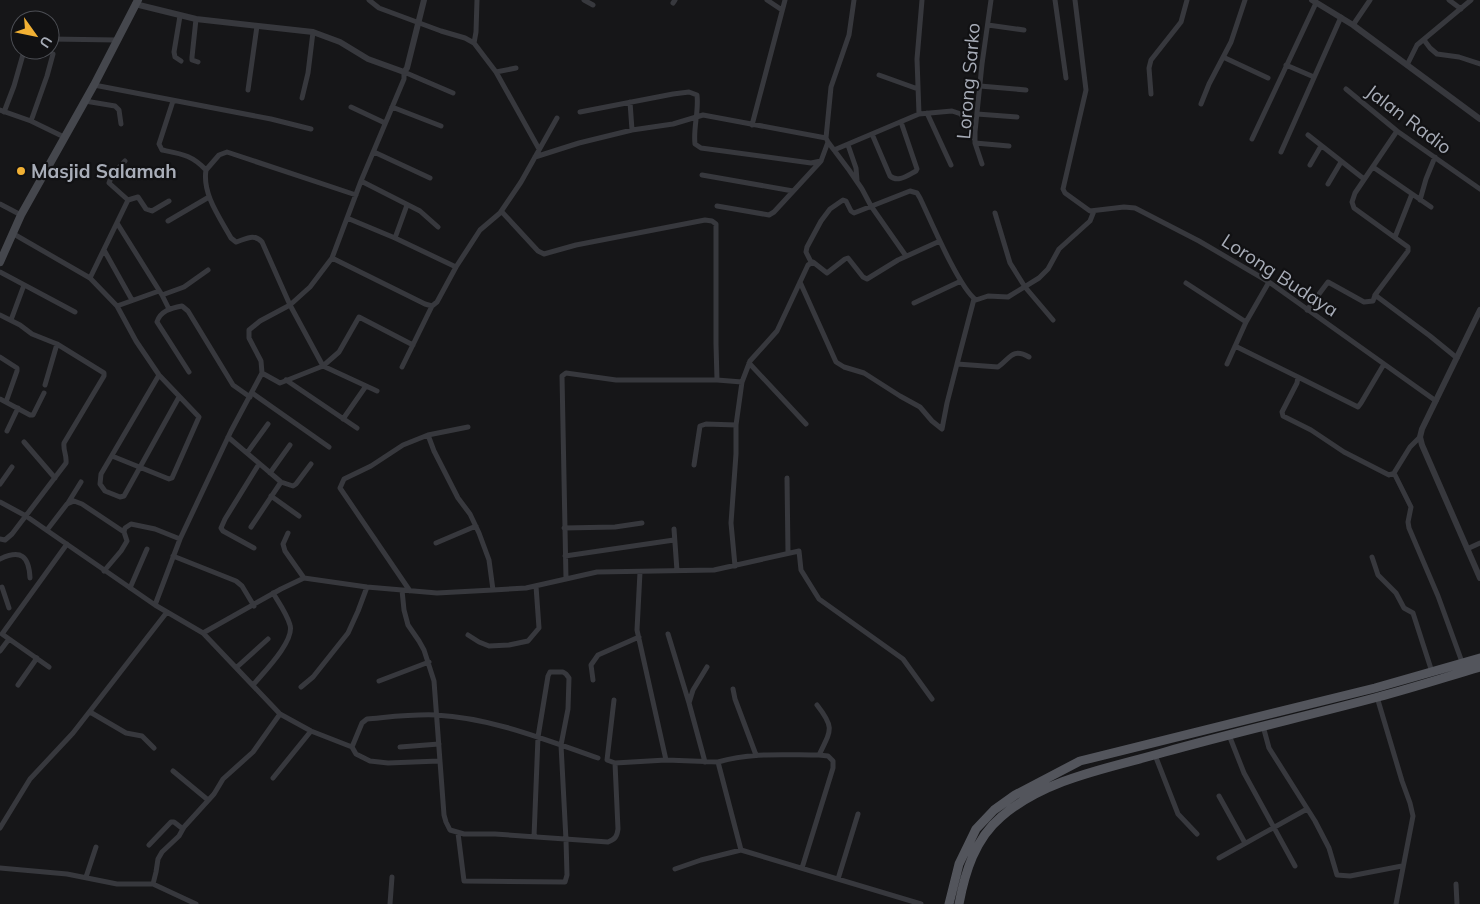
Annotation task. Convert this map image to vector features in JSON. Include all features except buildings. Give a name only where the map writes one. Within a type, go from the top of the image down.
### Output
[{"type":"main road","points":[[0,262],[21,215],[94,85],[137,1]]},
{"type":"main road","points":[[949,904],[959,864],[976,829],[994,810],[1015,794],[1080,761],[1432,672],[1480,658]]},
{"type":"main road","points":[[959,904],[968,867],[984,835],[1000,818],[1020,803],[1048,788],[1077,777],[1228,734],[1378,697],[1480,667]]},
{"type":"main road","points":[[1250,718],[1252,728]]},
{"type":"street","points":[[368,0],[378,8],[465,38],[474,43],[496,72],[539,149]]},
{"type":"street","points":[[155,605],[180,539],[228,437],[262,373],[261,361],[249,338],[249,330],[260,321],[290,305],[310,287],[332,258],[361,182],[404,80],[404,72],[407,68],[424,0]]},
{"type":"street","points":[[474,43],[477,0]]},
{"type":"street","points":[[584,0],[593,5]]},
{"type":"street","points":[[767,0],[782,10]]},
{"type":"street","points":[[752,125],[784,0]]},
{"type":"street","points":[[717,206],[769,214],[774,212],[821,161],[827,140],[831,87],[849,35],[854,0]]},
{"type":"street","points":[[919,114],[917,59],[922,0]]},
{"type":"street","name":"Lorong Sarko","points":[[982,164],[975,142],[991,0]]},
{"type":"street","points":[[1055,0],[1066,78]]},
{"type":"street","points":[[974,299],[988,296],[1008,297],[1039,278],[1048,269],[1059,249],[1090,221],[1094,211],[1088,210],[1065,193],[1063,189],[1086,90],[1075,0]]},
{"type":"street","points":[[1151,94],[1149,68],[1151,60],[1181,22],[1187,0]]},
{"type":"street","points":[[1201,104],[1209,84],[1231,42],[1245,0]]},
{"type":"street","points":[[1353,25],[1370,0]]},
{"type":"street","points":[[1449,0],[1461,9]]},
{"type":"street","points":[[1407,66],[1417,45],[1472,0]]},
{"type":"street","points":[[137,1],[180,16],[196,19],[313,32],[340,42],[368,58],[453,93]]},
{"type":"street","points":[[1252,139],[1314,1],[1353,25],[1480,119]]},
{"type":"street","points":[[180,16],[174,52],[176,59],[181,61]]},
{"type":"street","points":[[1281,152],[1341,17]]},
{"type":"street","points":[[196,19],[192,60],[198,62]]},
{"type":"street","points":[[988,25],[1024,30]]},
{"type":"street","points":[[248,90],[257,26]]},
{"type":"street","points":[[302,98],[308,73],[313,32]]},
{"type":"street","points":[[60,39],[117,40]]},
{"type":"street","points":[[1424,40],[1437,54],[1459,57],[1480,64]]},
{"type":"street","points":[[1223,57],[1268,78]]},
{"type":"street","points":[[21,60],[14,86],[2,111],[31,121],[64,138]]},
{"type":"street","points":[[31,121],[51,60]]},
{"type":"street","points":[[1286,65],[1314,77]]},
{"type":"street","points":[[496,72],[516,68]]},
{"type":"street","points":[[879,75],[918,89]]},
{"type":"street","points":[[94,85],[271,119],[310,129]]},
{"type":"street","points":[[980,86],[1026,90]]},
{"type":"street","name":"Jalan Radio","points":[[1346,89],[1397,131],[1480,189]]},
{"type":"street","points":[[580,112],[689,92],[697,96],[698,116],[695,144],[701,148],[811,162],[821,161]]},
{"type":"street","points":[[85,101],[114,106],[119,110],[121,124]]},
{"type":"street","points":[[173,101],[159,144],[160,148],[188,155],[197,160],[206,170]]},
{"type":"street","points":[[630,102],[632,130]]},
{"type":"street","points":[[352,107],[386,123]]},
{"type":"street","points":[[392,107],[441,126]]},
{"type":"street","points":[[834,150],[919,114],[957,112],[961,114],[975,142],[1009,146]]},
{"type":"street","points":[[927,113],[951,165]]},
{"type":"street","points":[[978,114],[1017,117]]},
{"type":"street","points":[[535,156],[632,130],[672,124],[703,115],[827,140],[858,182],[871,206],[906,256]]},
{"type":"street","points":[[402,367],[432,306],[437,302],[456,267],[482,228],[502,212],[557,118]]},
{"type":"street","points":[[872,134],[890,176],[892,179],[898,180],[916,171],[917,168],[901,122]]},
{"type":"street","points":[[1307,310],[1328,282],[1364,302],[1373,301],[1375,295],[1408,251],[1408,247],[1395,236],[1354,208],[1352,202],[1364,178],[1397,131]]},
{"type":"street","points":[[1308,135],[1364,178]]},
{"type":"street","points":[[848,145],[856,168],[858,182]]},
{"type":"street","points":[[1310,165],[1321,146]]},
{"type":"street","points":[[356,195],[227,152],[219,155],[206,170],[205,182],[209,197],[231,238],[236,242],[253,236],[258,237],[262,242],[290,305],[323,366],[377,391]]},
{"type":"street","points":[[374,152],[430,178]]},
{"type":"street","points":[[1420,200],[1435,157]]},
{"type":"street","points":[[125,161],[112,175],[109,183],[128,200]]},
{"type":"street","points":[[1328,184],[1342,162]]},
{"type":"street","points":[[1373,167],[1431,207]]},
{"type":"street","points":[[702,175],[793,191]]},
{"type":"street","points":[[361,182],[420,211],[438,227]]},
{"type":"street","points":[[940,241],[906,256],[867,279],[848,258],[827,273],[811,262],[806,249],[819,224],[830,209],[844,200],[854,213],[910,191],[917,194],[961,281],[974,299]]},
{"type":"street","points":[[1395,236],[1412,194]]},
{"type":"street","points":[[90,278],[128,200],[138,197],[146,209],[152,212],[169,201]]},
{"type":"street","points":[[168,221],[209,197]]},
{"type":"street","points":[[0,204],[21,215]]},
{"type":"street","points":[[395,238],[407,205]]},
{"type":"street","name":"Lorong Budaya","points":[[1094,211],[1124,206],[1135,208],[1200,241],[1269,282],[1436,401]]},
{"type":"street","points":[[502,212],[538,251],[544,254],[576,245],[706,220],[716,224],[717,380]]},
{"type":"street","points":[[995,213],[1007,257],[1025,287],[1053,320]]},
{"type":"street","points":[[347,218],[456,267]]},
{"type":"street","points":[[117,223],[169,309]]},
{"type":"street","points":[[12,233],[90,278],[117,306],[136,342],[159,375],[199,417],[174,475],[169,478],[112,456]]},
{"type":"street","points":[[104,250],[132,300]]},
{"type":"street","points":[[332,258],[432,306]]},
{"type":"street","points":[[735,566],[731,523],[736,425],[742,382],[749,362],[775,334],[811,262]]},
{"type":"street","points":[[117,306],[132,300],[184,287],[208,270]]},
{"type":"street","points":[[0,272],[75,312]]},
{"type":"street","points":[[914,303],[961,281]]},
{"type":"street","points":[[800,282],[836,362],[844,367],[864,373],[920,407],[942,429],[974,299]]},
{"type":"street","points":[[1227,364],[1246,322],[1269,282]]},
{"type":"street","points":[[1186,283],[1246,322]]},
{"type":"street","points":[[10,320],[24,285]]},
{"type":"street","points":[[1375,295],[1457,358]]},
{"type":"street","points":[[189,372],[157,322],[158,316],[169,309],[182,306],[188,311],[233,385],[329,447]]},
{"type":"street","points":[[1480,310],[1422,429],[1420,437],[1480,578]]},
{"type":"street","points":[[0,315],[32,334],[57,344],[104,373],[104,376],[67,436],[63,450],[67,458],[66,463],[7,538],[0,539]]},
{"type":"street","points":[[262,373],[280,383],[323,366],[339,352],[359,317],[413,345]]},
{"type":"street","points":[[46,385],[57,344]]},
{"type":"street","points":[[1235,346],[1358,407],[1384,364]]},
{"type":"street","points":[[957,364],[994,367],[1002,364],[1007,358],[1017,353],[1023,353],[1029,357]]},
{"type":"street","points":[[0,357],[17,368],[6,402]]},
{"type":"street","points":[[749,362],[806,424]]},
{"type":"street","points":[[566,579],[563,374],[616,380],[717,380],[742,382]]},
{"type":"street","points":[[159,375],[102,474],[100,484],[105,491],[120,498],[124,496],[179,397]]},
{"type":"street","points":[[1298,377],[1297,384],[1282,412],[1284,417],[1311,430],[1344,452],[1387,474],[1392,475],[1394,473],[1410,447],[1420,437]]},
{"type":"street","points":[[286,380],[357,428]]},
{"type":"street","points":[[343,420],[366,386]]},
{"type":"street","points":[[0,399],[33,415],[44,393]]},
{"type":"street","points":[[6,431],[18,408]]},
{"type":"street","points":[[247,454],[268,424]]},
{"type":"street","points":[[694,465],[700,426],[706,424],[736,425]]},
{"type":"street","points":[[410,591],[340,488],[344,479],[371,466],[403,445],[428,436],[468,427]]},
{"type":"street","points":[[428,436],[458,498],[476,526],[489,560],[493,590]]},
{"type":"street","points":[[228,437],[281,482],[293,486],[311,464]]},
{"type":"street","points":[[24,442],[55,478]]},
{"type":"street","points":[[270,473],[290,445]]},
{"type":"street","points":[[254,548],[223,531],[221,528],[259,464]]},
{"type":"street","points":[[0,484],[12,468]]},
{"type":"street","points":[[1394,473],[1411,507],[1408,522],[1409,528],[1438,596],[1462,662]]},
{"type":"street","points":[[787,478],[788,553]]},
{"type":"street","points":[[47,530],[81,482]]},
{"type":"street","points":[[251,527],[281,482]]},
{"type":"street","points":[[272,496],[299,516]]},
{"type":"street","points":[[67,504],[77,501],[124,532]]},
{"type":"street","points":[[0,503],[26,516],[155,605],[203,633],[280,714],[352,748],[356,754],[370,761],[388,763],[439,761]]},
{"type":"street","points":[[564,528],[615,527],[642,523]]},
{"type":"street","points":[[104,570],[121,551],[126,541],[125,528],[131,524],[156,528],[180,539]]},
{"type":"street","points":[[436,542],[476,526]]},
{"type":"street","points":[[674,529],[677,571]]},
{"type":"street","points":[[288,533],[283,544],[285,551],[304,578]]},
{"type":"street","points":[[565,556],[674,540]]},
{"type":"street","points":[[1467,549],[1480,543]]},
{"type":"street","points":[[50,668],[2,634],[67,544]]},
{"type":"street","points":[[130,588],[147,549]]},
{"type":"street","points":[[203,633],[254,606],[273,593],[304,578],[367,587],[437,593],[493,590],[526,588],[597,572],[714,570],[799,551],[801,570],[819,599],[903,659],[932,700]]},
{"type":"street","points":[[0,559],[20,554],[25,558],[30,569],[30,578]]},
{"type":"street","points":[[173,556],[236,581],[242,586],[254,606]]},
{"type":"street","points":[[1372,557],[1378,575],[1396,592],[1403,607],[1413,613],[1432,672]]},
{"type":"street","points":[[640,572],[637,630],[666,760]]},
{"type":"street","points":[[0,580],[9,608]]},
{"type":"street","points":[[468,635],[489,646],[509,645],[528,641],[539,628],[536,586]]},
{"type":"street","points":[[301,687],[313,677],[348,633],[367,587]]},
{"type":"street","points":[[402,590],[408,625],[420,641],[429,662],[434,681],[439,761],[446,822],[450,830],[458,833],[608,842],[617,835],[616,763]]},
{"type":"street","points":[[253,685],[279,654],[291,630],[290,624],[273,593]]},
{"type":"street","points":[[0,828],[30,779],[73,733],[167,612]]},
{"type":"street","points":[[668,634],[705,762]]},
{"type":"street","points":[[593,680],[591,664],[598,655],[639,637]]},
{"type":"street","points":[[0,651],[9,638]]},
{"type":"street","points":[[237,667],[268,639]]},
{"type":"street","points":[[18,685],[37,658]]},
{"type":"street","points":[[379,681],[429,662]]},
{"type":"street","points":[[689,703],[692,690],[707,667]]},
{"type":"street","points":[[458,833],[464,881],[565,882],[567,875],[566,840],[561,745],[568,709],[569,678],[562,672],[550,672],[548,676],[538,737],[534,837]]},
{"type":"street","points":[[733,689],[756,756]]},
{"type":"street","points":[[1378,697],[1413,816],[1396,904]]},
{"type":"street","points":[[614,700],[607,760],[616,763],[666,760],[718,762],[756,756],[828,756],[833,761],[833,768],[802,868]]},
{"type":"street","points":[[817,705],[828,719],[830,726],[829,735],[819,755]]},
{"type":"street","points":[[90,712],[121,731],[133,736],[142,736],[154,748]]},
{"type":"street","points":[[153,884],[158,858],[162,852],[179,836],[183,828],[208,800],[223,779],[253,752],[280,714]]},
{"type":"street","points":[[352,748],[362,723],[368,719],[437,715],[473,719],[538,737],[598,758]]},
{"type":"street","points":[[1263,725],[1269,748],[1307,809],[1328,848],[1337,875],[1350,876],[1402,866]]},
{"type":"street","points":[[272,778],[312,730]]},
{"type":"street","points":[[1228,734],[1244,773],[1295,866]]},
{"type":"street","points":[[400,748],[438,744]]},
{"type":"street","points":[[1155,755],[1178,814],[1197,834]]},
{"type":"street","points":[[718,762],[741,850]]},
{"type":"street","points":[[173,771],[208,800]]},
{"type":"street","points":[[1219,796],[1245,843]]},
{"type":"street","points":[[1219,858],[1307,809]]},
{"type":"street","points":[[838,879],[858,814]]},
{"type":"street","points":[[150,845],[171,822],[183,828]]},
{"type":"street","points":[[86,877],[96,847]]},
{"type":"street","points":[[675,869],[700,860],[741,850],[921,904]]},
{"type":"street","points":[[0,868],[34,870],[86,877],[117,884],[153,884],[196,904]]},
{"type":"street","points":[[390,904],[392,877]]},
{"type":"street","points":[[1456,884],[1457,904]]},
{"type":"place","name":"Masjid Salamah","points":[[21,171]]}]
